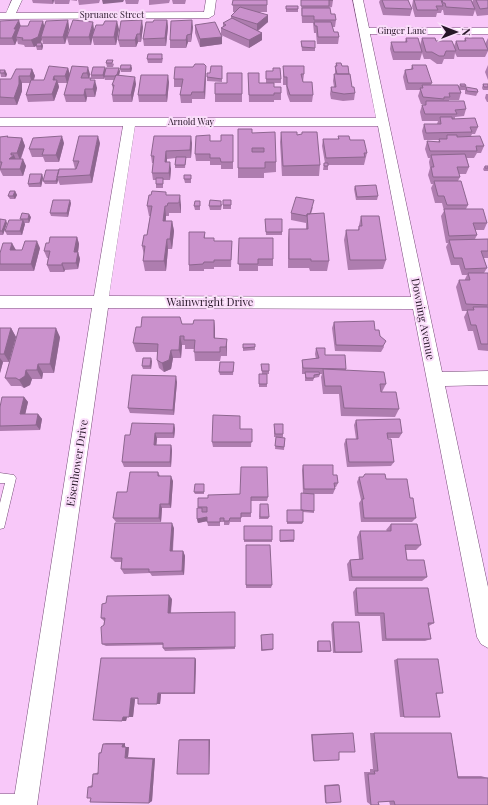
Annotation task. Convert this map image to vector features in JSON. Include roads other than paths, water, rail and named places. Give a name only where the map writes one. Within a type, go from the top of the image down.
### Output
[{"type":"street","points":[[5,16],[17,0]]},
{"type":"street","name":"Spruance Street","points":[[5,16],[209,15],[211,0]]},
{"type":"street","name":"Downing Avenue","points":[[358,0],[435,379],[485,605],[488,637]]},
{"type":"street","name":"Ginger Lane","points":[[364,31],[488,31]]},
{"type":"street","name":"Arnold Way","points":[[0,122],[383,122]]},
{"type":"street","name":"Eisenhower Drive","points":[[26,802],[101,302],[130,122]]},
{"type":"street","name":"Wainwright Drive","points":[[0,302],[420,303]]},
{"type":"street","points":[[435,379],[488,378]]},
{"type":"lane","points":[[0,478],[11,478],[0,524]]},
{"type":"lane","points":[[0,800],[26,802]]}]
